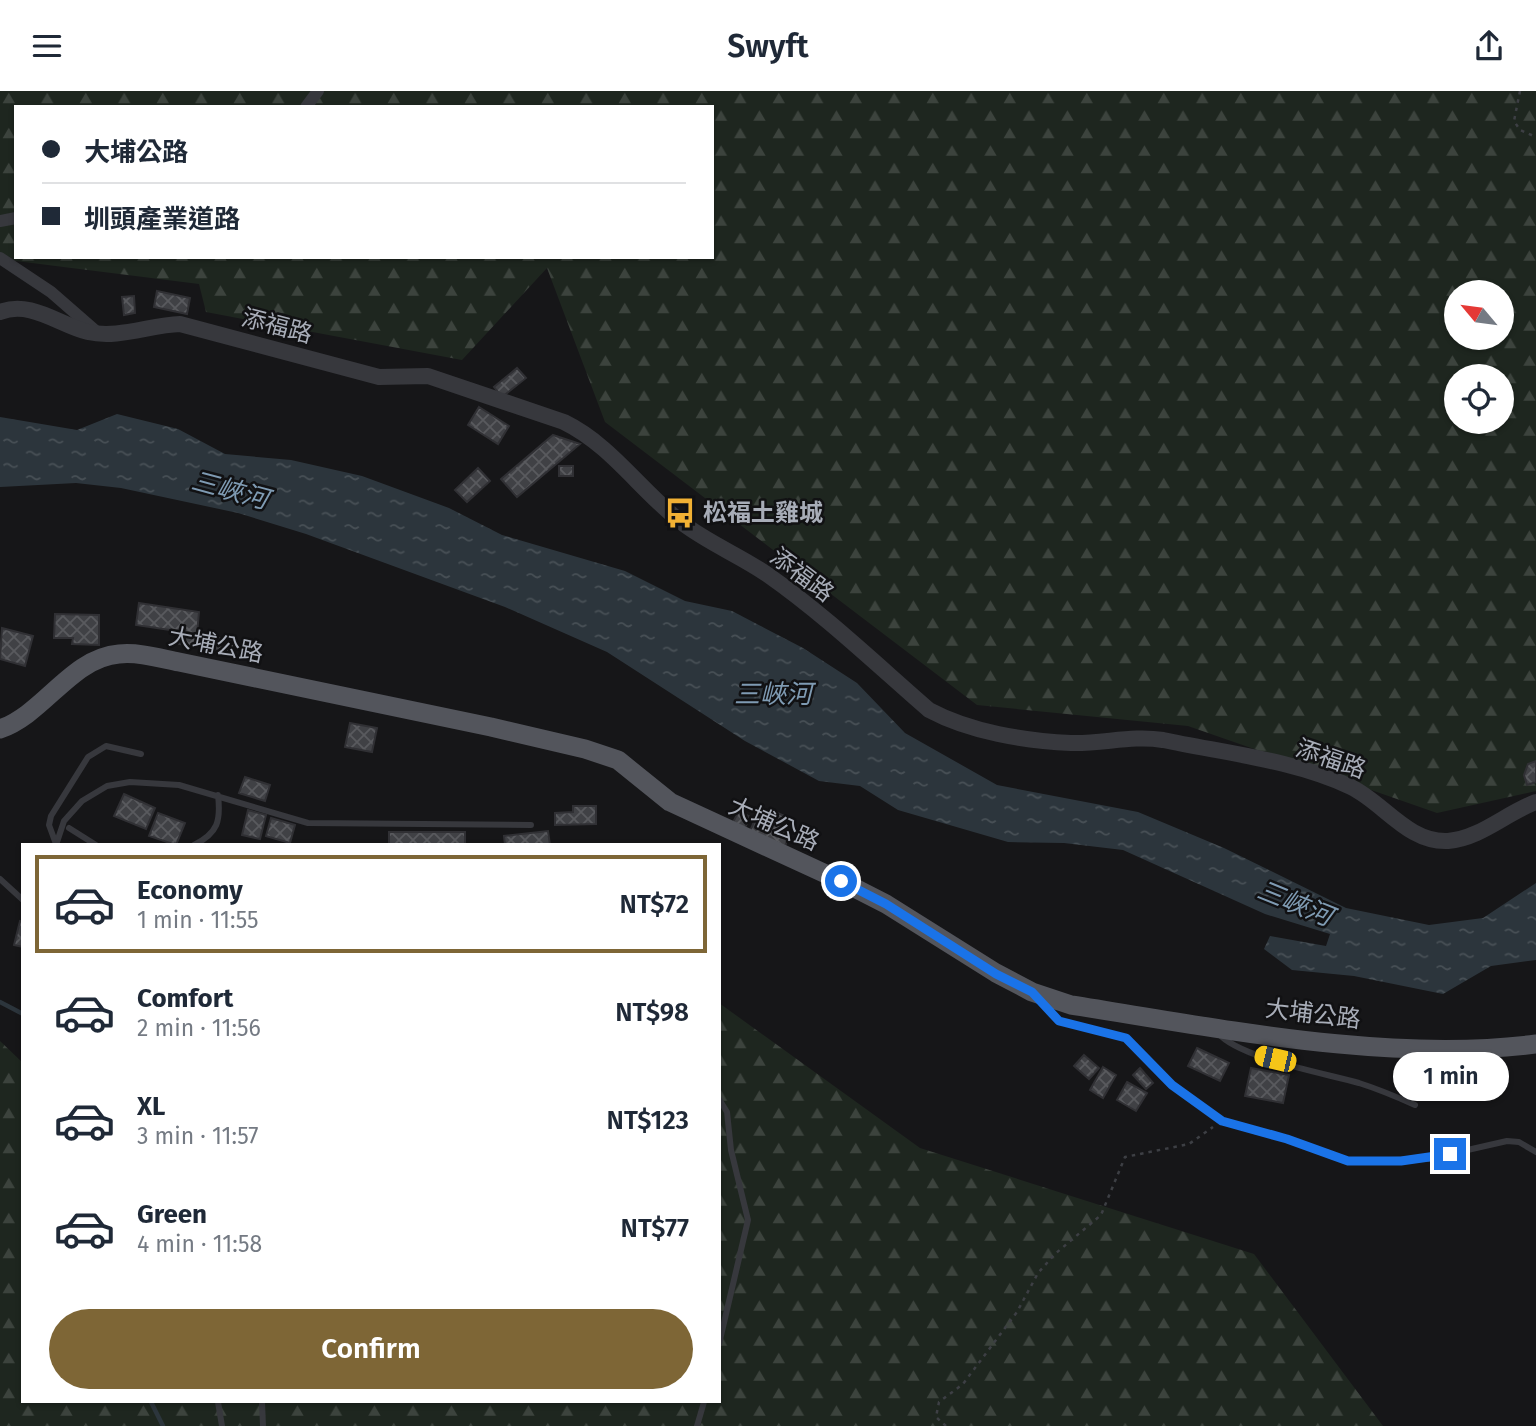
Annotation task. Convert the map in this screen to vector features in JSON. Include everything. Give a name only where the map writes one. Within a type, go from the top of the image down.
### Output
[{"type":"main road","name":"大埔公路","points":[[5,728],[35,711],[82,670],[99,659],[118,654],[139,654],[585,749],[618,760],[670,803],[886,904],[996,974],[1032,992],[1071,1005],[1384,1048],[1440,1051],[1536,1044]]},
{"type":"street","points":[[0,258],[51,292],[98,333]]},
{"type":"street","name":"添福路","points":[[0,312],[23,309],[98,333],[180,324],[379,377],[428,376],[564,422],[585,432],[611,453],[648,493],[682,523],[766,573],[803,601],[929,709],[951,722],[979,729],[1072,743],[1152,738],[1297,769],[1350,786],[1421,837],[1446,841],[1466,837],[1536,802]]},
{"type":"lane","points":[[55,843],[50,825],[51,816],[88,757],[106,746],[141,754]]},
{"type":"lane","points":[[57,843],[64,821],[82,801],[107,786],[152,781],[218,795],[308,823],[531,825]]},
{"type":"lane","points":[[197,843],[214,832],[219,823],[218,795]]},
{"type":"lane","points":[[69,828],[93,843]]},
{"type":"lane","points":[[0,879],[21,898]]},
{"type":"lane","points":[[1032,992],[1059,1021],[1117,1035],[1132,1042],[1172,1085],[1222,1121],[1287,1139],[1348,1161],[1429,1159],[1507,1141],[1519,1142],[1536,1152]]},
{"type":"lane","points":[[1212,1026],[1224,1041],[1243,1051],[1363,1084],[1415,1105]]},
{"type":"lane","points":[[721,1102],[727,1112],[731,1150],[748,1220],[721,1335]]},
{"type":"lane","points":[[218,1403],[222,1426]]},
{"type":"lane","points":[[262,1403],[263,1426]]},
{"type":"lane","points":[[697,1426],[704,1403]]},
{"type":"path","points":[[1520,91],[1514,121],[1520,130],[1536,137]]},
{"type":"path","points":[[946,1426],[936,1417],[939,1402],[963,1384],[1017,1312],[1038,1273],[1055,1254],[1101,1215],[1125,1157],[1189,1144],[1222,1121]]},
{"type":"green space","points":[[0,91],[1536,91],[1536,791],[1437,813],[1188,726],[977,705],[605,422],[547,268],[462,360],[206,312],[199,284],[0,259]]},
{"type":"green space","points":[[721,1004],[920,1148],[1254,1254],[1383,1426],[0,1426],[0,1041],[21,1061],[21,1403],[721,1403]]},
{"type":"water","name":"三峽河","points":[[117,414],[178,429],[225,454],[291,460],[362,476],[449,508],[502,535],[625,571],[685,601],[732,611],[803,648],[857,683],[905,733],[997,785],[1138,812],[1224,848],[1346,908],[1429,925],[1483,918],[1536,883],[1536,960],[1491,966],[1443,994],[1354,976],[1292,970],[1264,949],[1270,936],[1326,946],[1330,934],[1265,914],[1123,850],[1064,843],[1008,842],[898,810],[860,786],[819,781],[745,741],[607,652],[505,607],[306,534],[238,513],[121,488],[76,483],[0,487],[0,417],[77,430]]},
{"type":"building","points":[[157,291],[190,298],[187,314],[154,307]]},
{"type":"building","points":[[134,296],[135,313],[124,315],[122,297]]},
{"type":"building","points":[[517,368],[526,378],[502,397],[494,387]]},
{"type":"building","points":[[479,407],[509,426],[498,444],[468,425]]},
{"type":"building","points":[[553,435],[580,444],[517,497],[501,479]]},
{"type":"building","points":[[559,466],[573,466],[573,476],[559,476]]},
{"type":"building","points":[[478,468],[490,481],[467,502],[455,490]]},
{"type":"building","points":[[139,603],[199,612],[197,634],[136,625]]},
{"type":"building","points":[[55,614],[99,615],[99,645],[72,644],[73,638],[54,638]]},
{"type":"building","points":[[2,628],[33,636],[25,666],[0,659]]},
{"type":"building","points":[[181,631],[235,641],[233,653],[179,644]]},
{"type":"building","points":[[350,723],[377,728],[372,752],[345,747]]},
{"type":"building","points":[[1536,761],[1536,782],[1527,785],[1524,775],[1528,764]]},
{"type":"building","points":[[245,777],[270,785],[265,801],[239,793]]},
{"type":"building","points":[[124,794],[155,808],[146,829],[114,816]]},
{"type":"building","points":[[573,806],[596,806],[596,824],[555,825],[555,813],[573,812]]},
{"type":"building","points":[[248,810],[266,815],[260,839],[242,835]]},
{"type":"building","points":[[739,811],[750,817],[744,830],[732,824]]},
{"type":"building","points":[[773,811],[789,818],[783,831],[790,834],[785,846],[750,831],[756,817],[768,823]]},
{"type":"building","points":[[158,813],[185,823],[177,843],[149,836]]},
{"type":"building","points":[[271,818],[295,825],[290,843],[266,836]]},
{"type":"building","points":[[548,831],[550,843],[505,843],[504,836]]},
{"type":"building","points":[[389,832],[465,832],[465,843],[389,843]]},
{"type":"building","points":[[20,921],[21,947],[14,945]]},
{"type":"building","points":[[1197,1048],[1229,1063],[1220,1081],[1188,1066]]},
{"type":"building","points":[[1084,1055],[1099,1068],[1089,1079],[1074,1066]]},
{"type":"building","points":[[1103,1067],[1116,1075],[1103,1098],[1090,1090]]},
{"type":"building","points":[[1140,1068],[1153,1083],[1146,1089],[1133,1075]]},
{"type":"building","points":[[1251,1068],[1289,1075],[1283,1103],[1245,1096]]},
{"type":"building","points":[[1127,1082],[1147,1093],[1136,1111],[1117,1100]]},
{"type":"waterway","points":[[0,1002],[21,1013]]},
{"type":"waterway","points":[[152,1403],[163,1426]]},
{"type":"place","name":"松福土雞城","points":[[680,513]]},
{"type":"route","points":[[841,881],[886,904],[996,974],[1032,992],[1059,1021],[1126,1038],[1139,1048],[1172,1085],[1222,1121],[1243,1129],[1287,1139],[1348,1161],[1401,1161],[1450,1154]]}]
